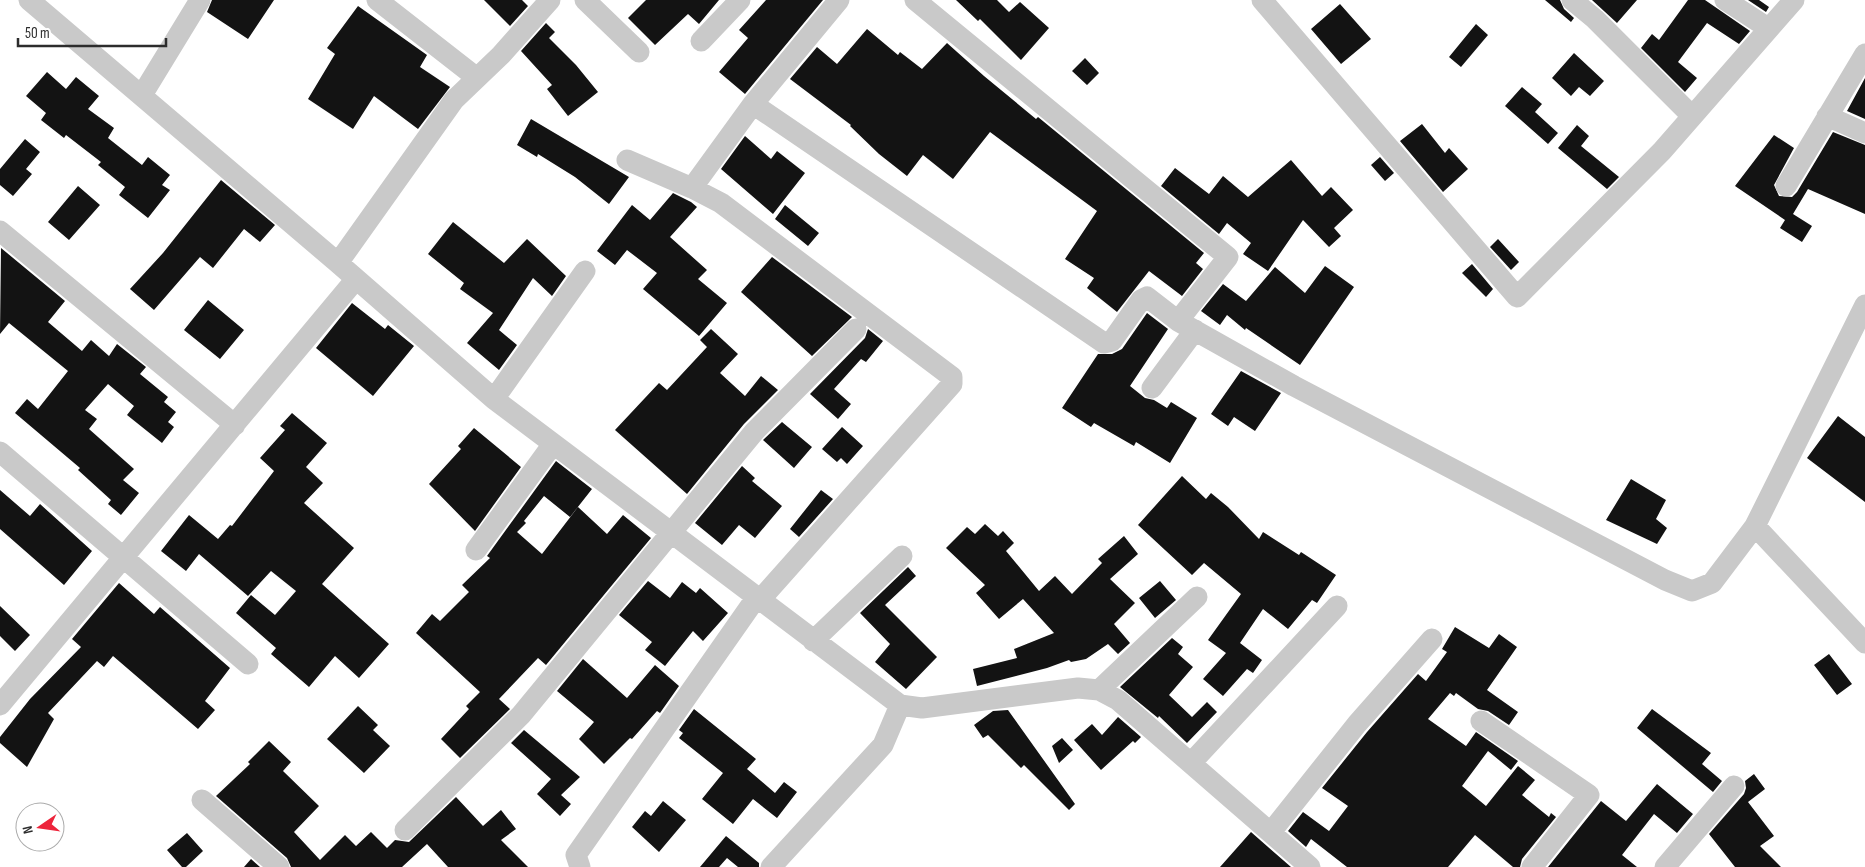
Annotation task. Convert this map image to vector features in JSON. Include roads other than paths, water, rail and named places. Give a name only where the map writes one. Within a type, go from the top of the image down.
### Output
[{"type":"street","points":[[29,0],[338,263],[494,399],[758,600],[900,705],[922,708],[1078,688],[1099,690],[1118,700],[1192,762],[1308,866]]},
{"type":"street","points":[[142,95],[200,0]]},
{"type":"street","points":[[377,0],[477,78]]},
{"type":"street","points":[[338,263],[454,100],[550,0]]},
{"type":"street","points":[[585,0],[639,52]]},
{"type":"street","points":[[702,41],[740,0]]},
{"type":"street","points":[[692,188],[753,104],[839,0]]},
{"type":"street","points":[[916,0],[1228,257],[1186,325],[1152,388]]},
{"type":"street","points":[[1262,0],[1516,297],[1662,151],[1794,0]]},
{"type":"street","points":[[1572,0],[1596,19],[1692,116]]},
{"type":"street","points":[[1725,0],[1768,28]]},
{"type":"street","points":[[1786,186],[1865,54]]},
{"type":"street","points":[[753,104],[1104,343],[1112,341],[1144,298],[1147,297],[1186,325],[1312,396],[1665,580],[1692,591],[1712,583],[1755,526],[1865,304]]},
{"type":"street","points":[[1827,116],[1865,133]]},
{"type":"street","points":[[580,867],[576,854],[758,600],[952,384],[952,377],[721,203],[692,188],[627,160]]},
{"type":"street","points":[[0,231],[235,425]]},
{"type":"street","points":[[494,399],[584,271]]},
{"type":"street","points":[[4,693],[123,558],[356,279]]},
{"type":"street","points":[[405,830],[521,715],[754,432],[856,329]]},
{"type":"street","points":[[476,550],[553,444]]},
{"type":"street","points":[[0,452],[248,664]]},
{"type":"street","points":[[1755,526],[1865,643]]},
{"type":"street","points":[[813,641],[902,556]]},
{"type":"street","points":[[1099,690],[1197,597]]},
{"type":"street","points":[[1192,762],[1337,606]]},
{"type":"street","points":[[1271,832],[1357,724],[1432,639]]},
{"type":"street","points":[[771,867],[883,745],[900,705]]},
{"type":"street","points":[[1481,721],[1589,795],[1532,867]]},
{"type":"street","points":[[1665,867],[1734,786]]},
{"type":"street","points":[[202,800],[279,867]]}]
